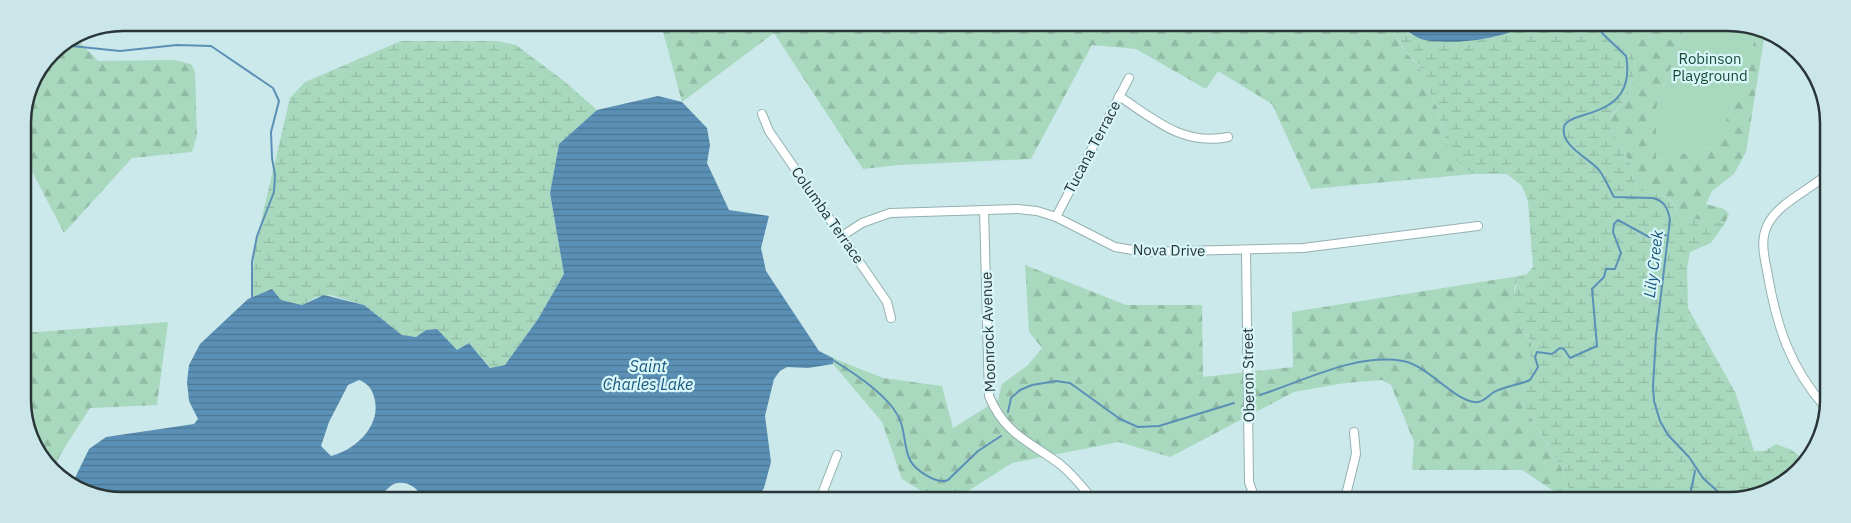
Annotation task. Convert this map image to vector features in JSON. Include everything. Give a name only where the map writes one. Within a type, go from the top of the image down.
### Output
[{"type":"street","name":"Tucana Terrace","points":[[1056,217],[1129,78]]},
{"type":"street","points":[[1119,96],[1178,134],[1210,141],[1228,137]]},
{"type":"street","name":"Columba Terrace","points":[[762,114],[769,131],[887,302],[891,318]]},
{"type":"street","points":[[1820,180],[1773,216],[1766,229],[1763,243],[1778,328],[1802,376],[1820,400]]},
{"type":"street","name":"Nova Drive","points":[[842,236],[862,223],[881,215],[984,210],[1028,210],[1056,217],[1106,243],[1129,250],[1162,252],[1303,248],[1478,226]]},
{"type":"street","name":"Moonrock Avenue","points":[[984,210],[989,396],[995,410],[1014,434],[1059,463],[1077,478],[1087,492]]},
{"type":"street","name":"Oberon Street","points":[[1246,250],[1249,482],[1253,492]]},
{"type":"street","points":[[1348,492],[1356,454],[1354,432]]},
{"type":"street","points":[[822,492],[837,454]]},
{"type":"green space","points":[[663,31],[1396,31],[1403,49],[1420,65],[1421,73],[1437,107],[1447,145],[1456,160],[1473,174],[1311,189],[1272,104],[1218,71],[1206,89],[1136,49],[1092,45],[1031,159],[899,165],[863,169],[774,33],[682,102]]},
{"type":"green space","points":[[1396,31],[1404,31],[1424,38],[1454,41],[1486,39],[1514,31],[1614,31],[1626,42],[1634,56],[1635,71],[1628,97],[1610,117],[1610,128],[1630,163],[1637,189],[1668,198],[1672,202],[1678,217],[1725,223],[1711,243],[1690,252],[1687,269],[1688,308],[1736,394],[1754,451],[1765,451],[1776,444],[1792,450],[1800,456],[1779,476],[1763,485],[1734,492],[1568,492],[1569,488],[1560,464],[1523,405],[1530,363],[1531,343],[1517,322],[1514,302],[1519,276],[1527,274],[1533,267],[1528,201],[1522,186],[1507,174],[1473,174],[1455,160],[1447,145],[1437,107],[1421,73],[1420,65],[1404,49]]},
{"type":"green space","points":[[1614,31],[1683,31],[1656,108],[1656,160],[1714,147],[1746,76],[1755,36],[1764,39],[1746,152],[1734,174],[1712,191],[1706,204],[1724,209],[1729,214],[1725,223],[1678,217],[1676,208],[1668,198],[1637,189],[1630,163],[1610,128],[1610,118],[1628,97],[1635,71],[1634,56],[1626,42]]},
{"type":"green space","name":"Robinson Playground","points":[[1683,31],[1728,31],[1755,36],[1746,76],[1714,147],[1656,160],[1656,108]]},
{"type":"green space","points":[[401,41],[497,41],[516,45],[564,81],[597,110],[559,144],[550,193],[564,274],[538,319],[505,365],[491,368],[469,343],[457,350],[426,330],[416,337],[402,335],[364,305],[331,295],[316,297],[302,305],[281,300],[252,298],[254,251],[290,98],[305,82]]},
{"type":"green space","points":[[80,42],[98,61],[174,60],[191,64],[195,72],[197,135],[192,152],[132,158],[64,233],[31,169],[31,117],[38,88],[47,72],[58,58]]},
{"type":"green space","points":[[1025,265],[1126,305],[1202,305],[1203,377],[1293,367],[1292,312],[1519,276],[1514,289],[1519,327],[1531,342],[1532,353],[1523,405],[1560,464],[1569,488],[1568,492],[1555,492],[1522,470],[1412,470],[1414,442],[1391,385],[1382,380],[1345,383],[1294,392],[1170,457],[1119,442],[1012,463],[967,492],[923,492],[902,479],[882,422],[833,364],[833,358],[883,378],[942,386],[953,428],[998,400],[1002,384],[1028,365],[1042,348],[1029,332]]},
{"type":"green space","points":[[168,322],[157,405],[90,408],[57,463],[38,435],[33,418],[31,400],[31,332]]},
{"type":"water","points":[[1406,31],[1512,31],[1489,38],[1459,42],[1421,39]]},
{"type":"water","name":"Saint Charles Lake","points":[[658,96],[682,102],[707,128],[710,145],[707,163],[729,210],[769,216],[761,248],[766,271],[819,351],[833,358],[833,364],[808,368],[787,367],[780,371],[774,379],[765,416],[771,462],[762,492],[418,492],[411,485],[398,483],[392,485],[384,492],[123,492],[94,487],[75,478],[89,449],[106,437],[194,424],[198,419],[189,401],[187,382],[189,365],[200,344],[248,299],[272,289],[281,300],[302,305],[324,295],[364,305],[402,335],[416,337],[426,330],[437,329],[457,350],[469,343],[490,368],[505,365],[538,319],[564,274],[550,193],[559,144],[597,110]],"holes":[[[359,380],[365,383],[372,391],[375,401],[376,411],[374,420],[370,428],[357,443],[349,449],[331,456],[321,446],[329,422],[348,385]]]},
{"type":"waterway","name":"Lily Creek","points":[[1601,31],[1626,56],[1627,77],[1622,92],[1601,109],[1568,121],[1564,127],[1564,134],[1571,146],[1599,170],[1614,197],[1653,198],[1663,203],[1667,209],[1670,220],[1656,336],[1654,401],[1660,421],[1668,435],[1689,457],[1703,478],[1718,492]]},
{"type":"waterway","points":[[73,46],[120,51],[177,45],[211,46],[273,88],[279,101],[271,132],[275,175],[274,192],[257,236],[252,262],[252,298]]},
{"type":"waterway","points":[[1260,395],[1330,370],[1367,361],[1385,360],[1403,361],[1413,364],[1461,397],[1478,402],[1498,390],[1530,380],[1538,367],[1535,357],[1537,352],[1552,354],[1560,348],[1564,349],[1570,358],[1597,346],[1592,289],[1604,277],[1606,269],[1615,269],[1621,253],[1613,232],[1614,224],[1618,220],[1649,237],[1666,235]]},
{"type":"waterway","points":[[833,360],[873,388],[893,408],[900,421],[910,460],[921,472],[932,479],[948,480],[978,451],[1001,436]]},
{"type":"waterway","points":[[1008,412],[1011,398],[1020,390],[1032,385],[1056,381],[1070,383],[1120,419],[1138,427],[1159,426],[1234,403]]},
{"type":"waterway","points":[[1691,492],[1695,471]]}]
